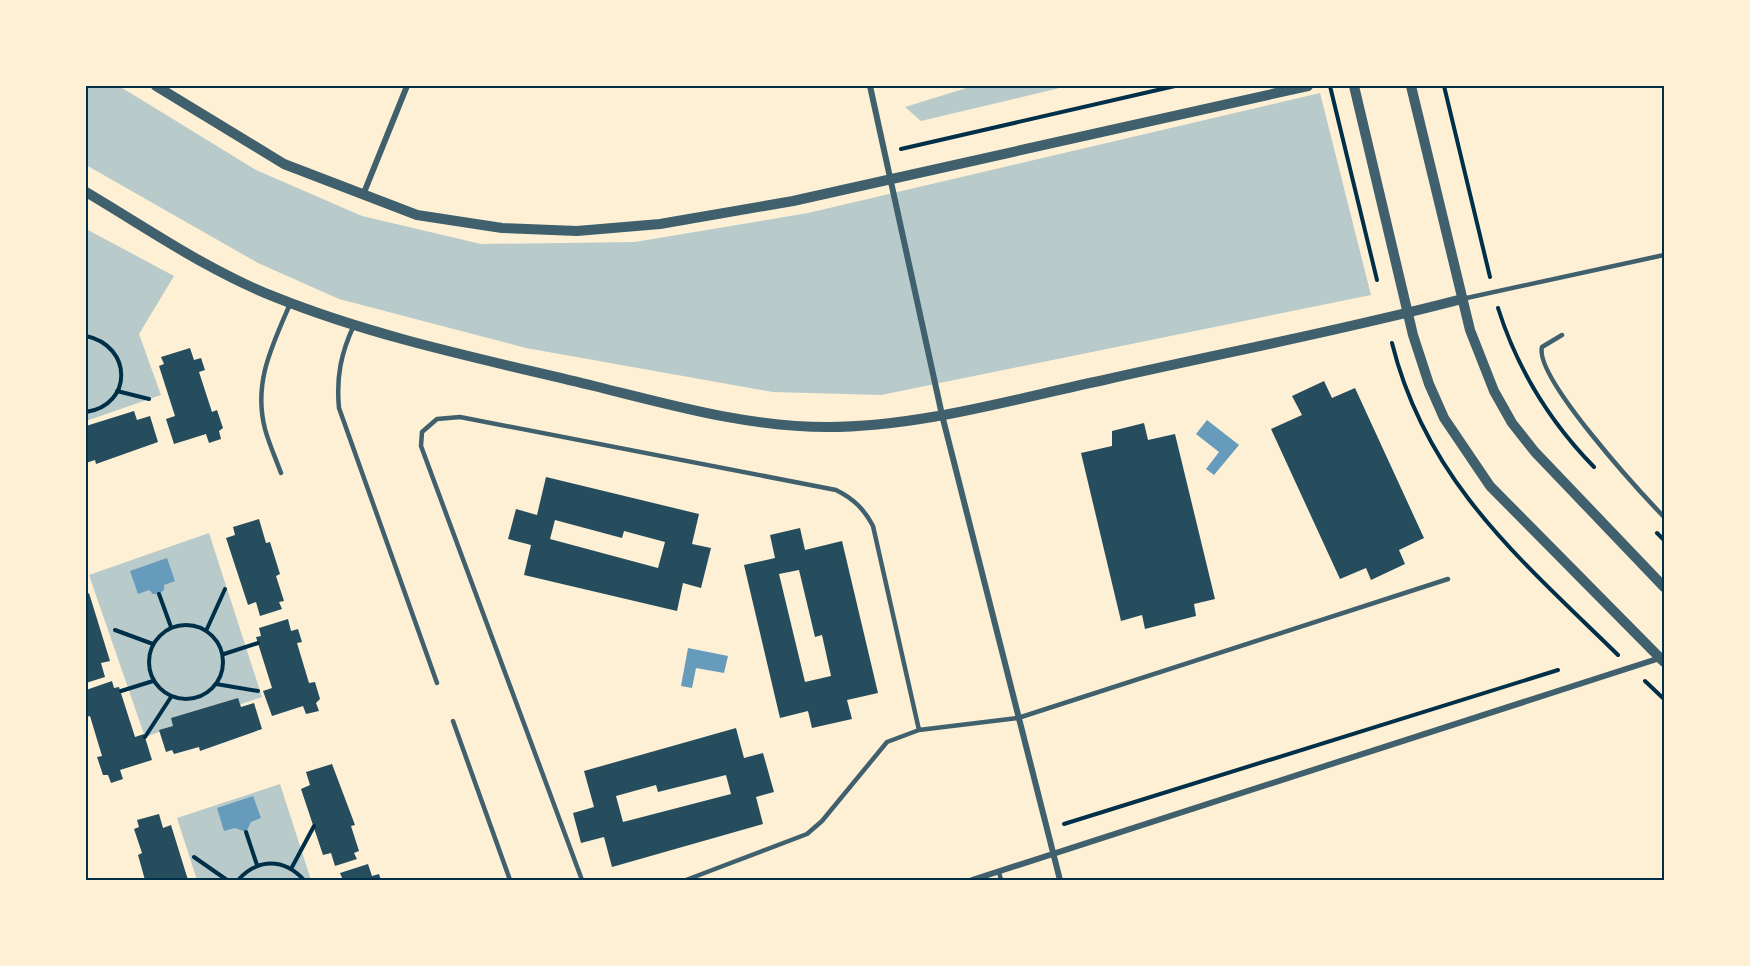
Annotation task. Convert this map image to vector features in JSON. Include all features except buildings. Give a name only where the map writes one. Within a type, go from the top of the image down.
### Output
[{"type":"street","points":[[156,86],[284,164],[417,215],[502,228],[577,231],[671,222],[793,201],[1308,86]]},
{"type":"street","points":[[363,196],[407,86]]},
{"type":"street","points":[[870,86],[942,415],[1060,880]]},
{"type":"street","points":[[972,880],[1662,660],[1518,516],[1471,461],[1444,418],[1429,384],[1408,313],[1354,86]]},
{"type":"street","points":[[1411,86],[1462,299],[1480,361],[1512,423],[1547,466],[1665,587]]},
{"type":"street","points":[[86,192],[215,268],[291,303],[354,325],[417,343],[753,422],[847,427],[942,415],[1408,313],[1462,299]]},
{"type":"lane","points":[[1462,299],[1665,255]]},
{"type":"lane","points":[[281,473],[266,430],[261,384],[265,362],[291,303]]},
{"type":"lane","points":[[354,325],[339,368],[339,408],[437,683]]},
{"type":"lane","points":[[1562,335],[1542,347],[1543,360],[1572,410],[1618,469],[1665,518]]},
{"type":"lane","points":[[582,880],[421,446],[422,432],[431,422],[460,417],[836,490],[848,496],[862,508],[873,526],[919,730]]},
{"type":"lane","points":[[687,880],[807,834],[822,820],[887,742],[919,730],[1018,718],[1448,579]]},
{"type":"lane","points":[[453,721],[510,880]]},
{"type":"lane","points":[[999,872],[1001,880]]},
{"type":"path","points":[[885,153],[1175,86]]},
{"type":"path","points":[[1444,86],[1493,292],[1515,352],[1529,381],[1566,436],[1596,470]]},
{"type":"path","points":[[86,336],[108,345],[116,354],[122,379],[110,402],[99,409],[86,412]]},
{"type":"path","points":[[117,392],[149,399]]},
{"type":"path","points":[[1649,524],[1665,540]]},
{"type":"path","points":[[206,631],[225,589]]},
{"type":"path","points":[[159,594],[172,627]]},
{"type":"path","points":[[195,626],[206,631],[224,654],[221,673],[216,684],[196,698],[171,697],[153,681],[148,656],[153,644],[172,627],[195,626]]},
{"type":"path","points":[[115,630],[153,644]]},
{"type":"path","points":[[224,654],[258,643]]},
{"type":"path","points":[[1604,656],[1616,652]]},
{"type":"path","points":[[1046,829],[1559,670]]},
{"type":"path","points":[[121,691],[153,681]]},
{"type":"path","points":[[216,684],[258,691]]},
{"type":"path","points":[[145,737],[171,697]]},
{"type":"path","points":[[291,869],[314,826]]},
{"type":"path","points":[[246,832],[257,865]]},
{"type":"path","points":[[194,857],[226,880]]},
{"type":"path","points":[[238,880],[257,865],[270,862],[291,869],[304,880]]},
{"type":"shaded area","points":[[86,86],[119,86],[256,170],[362,216],[481,244],[635,242],[808,213],[1320,93],[1371,295],[881,395],[773,392],[526,348],[339,299],[258,263],[86,165]]},
{"type":"shaded area","points":[[973,86],[1068,86],[921,121],[905,107]]},
{"type":"shaded area","points":[[86,229],[174,276],[139,334],[161,395],[86,421]]},
{"type":"shaded area","points":[[209,533],[262,697],[145,737],[89,575]]},
{"type":"shaded area","points":[[280,784],[311,880],[197,880],[177,818]]},
{"type":"water","points":[[1207,420],[1239,445],[1214,475],[1206,469],[1219,452],[1196,434]]},
{"type":"water","points":[[167,558],[175,581],[164,585],[164,590],[159,594],[153,594],[149,590],[138,594],[130,571]]},
{"type":"water","points":[[688,648],[728,656],[724,673],[696,668],[692,688],[681,686]]},
{"type":"water","points":[[253,796],[261,818],[251,822],[246,832],[235,828],[224,831],[217,808]]}]
